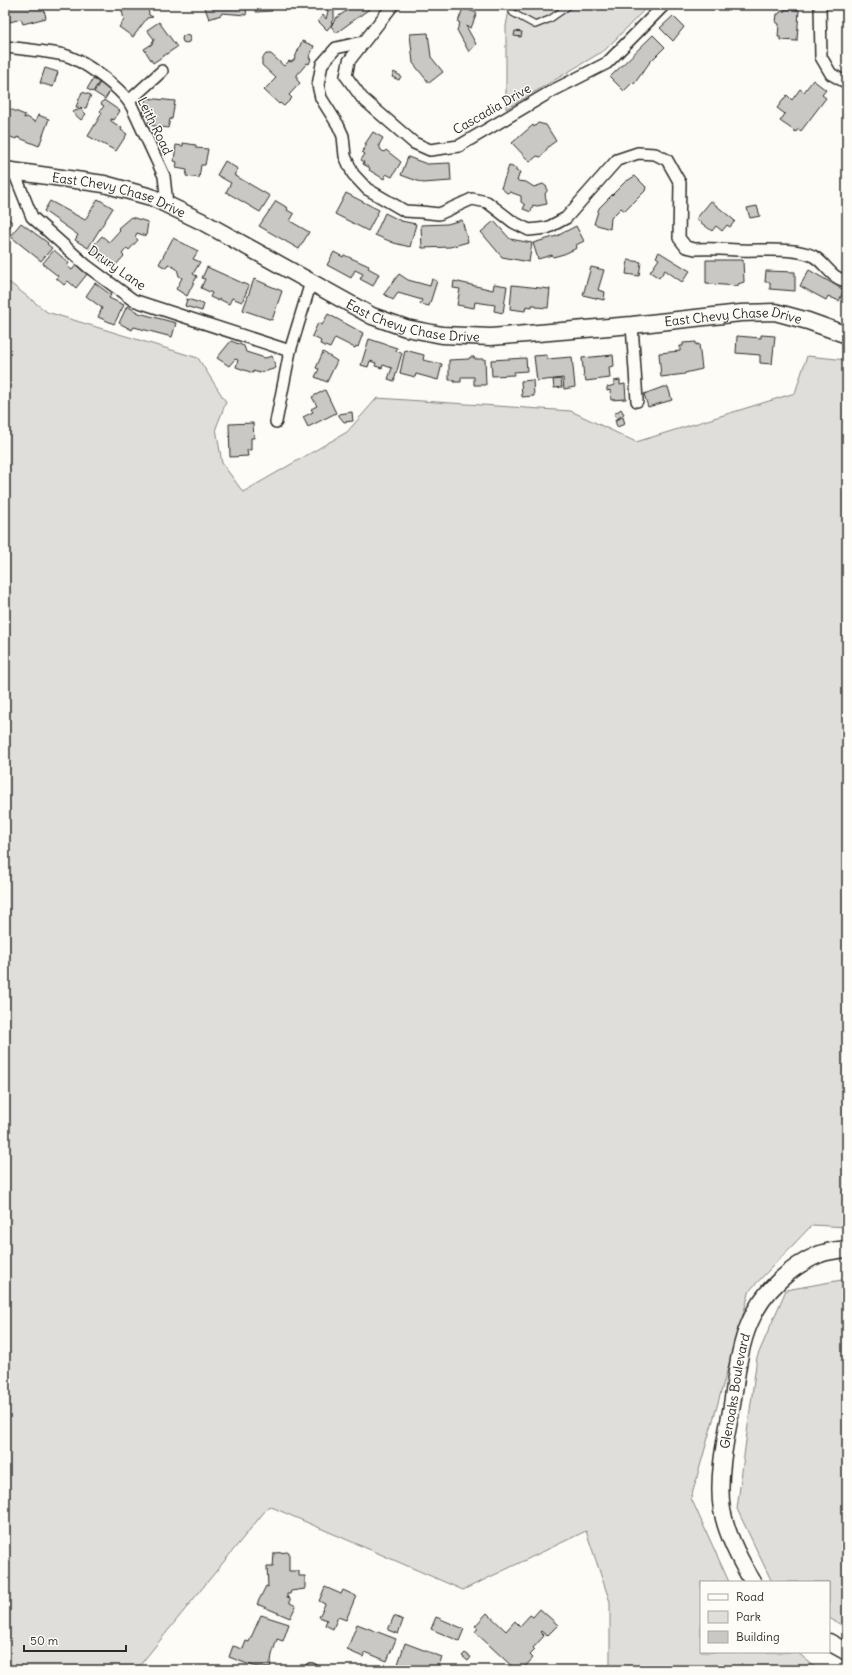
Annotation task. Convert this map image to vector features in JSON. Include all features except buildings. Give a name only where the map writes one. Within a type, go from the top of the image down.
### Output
[{"type":"main road","name":"East Chevy Chase Drive","points":[[10,171],[104,184],[129,190],[167,204],[372,316],[406,328],[442,335],[490,337],[632,325],[741,313],[775,312],[847,334]]},
{"type":"main road","name":"Glenoaks Boulevard","points":[[752,1581],[740,1561],[729,1537],[722,1509],[724,1447],[742,1350],[750,1321],[764,1297],[780,1278],[821,1253],[847,1249]]},
{"type":"main road","points":[[830,1643],[847,1652]]},
{"type":"street","name":"Cascadia Drive","points":[[393,5],[349,61],[346,76],[362,98],[414,143],[430,150],[460,146],[552,91],[607,63],[664,5]]},
{"type":"street","points":[[820,5],[820,57],[831,74],[847,83]]},
{"type":"street","points":[[363,42],[336,48],[322,64],[318,85],[321,98],[343,136],[345,156],[354,174],[367,190],[405,211],[439,214],[472,199],[487,202],[513,222],[529,230],[547,228],[566,218],[617,160],[638,152],[655,154],[667,160],[680,183],[680,238],[686,247],[695,249],[791,251],[812,256],[822,263],[829,272],[842,280],[847,281]]},
{"type":"street","name":"Leith Road","points":[[5,47],[65,56],[107,79],[129,101],[164,176],[167,204]]},
{"type":"street","points":[[129,101],[162,71]]},
{"type":"street","name":"Drury Lane","points":[[10,171],[32,217],[87,266],[133,300],[290,351]]},
{"type":"street","points":[[276,422],[290,351],[311,282]]},
{"type":"street","points":[[632,325],[636,402]]},
{"type":"lane","points":[[508,5],[513,13],[535,25],[550,19],[570,5]]},
{"type":"green space","points":[[510,5],[649,5],[605,50],[506,109],[506,26]]},
{"type":"green space","points":[[5,279],[47,312],[198,358],[226,402],[216,428],[222,463],[243,492],[347,432],[377,398],[571,411],[636,442],[795,393],[807,356],[847,360],[847,1227],[812,1225],[750,1290],[691,1498],[729,1581],[700,1581],[700,1653],[798,1653],[821,1670],[610,1670],[610,1602],[586,1531],[463,1590],[269,1506],[136,1670],[5,1670]]},
{"type":"green space","points":[[847,1279],[847,1628],[830,1619],[830,1581],[772,1581],[737,1509],[757,1357],[786,1290]]}]
